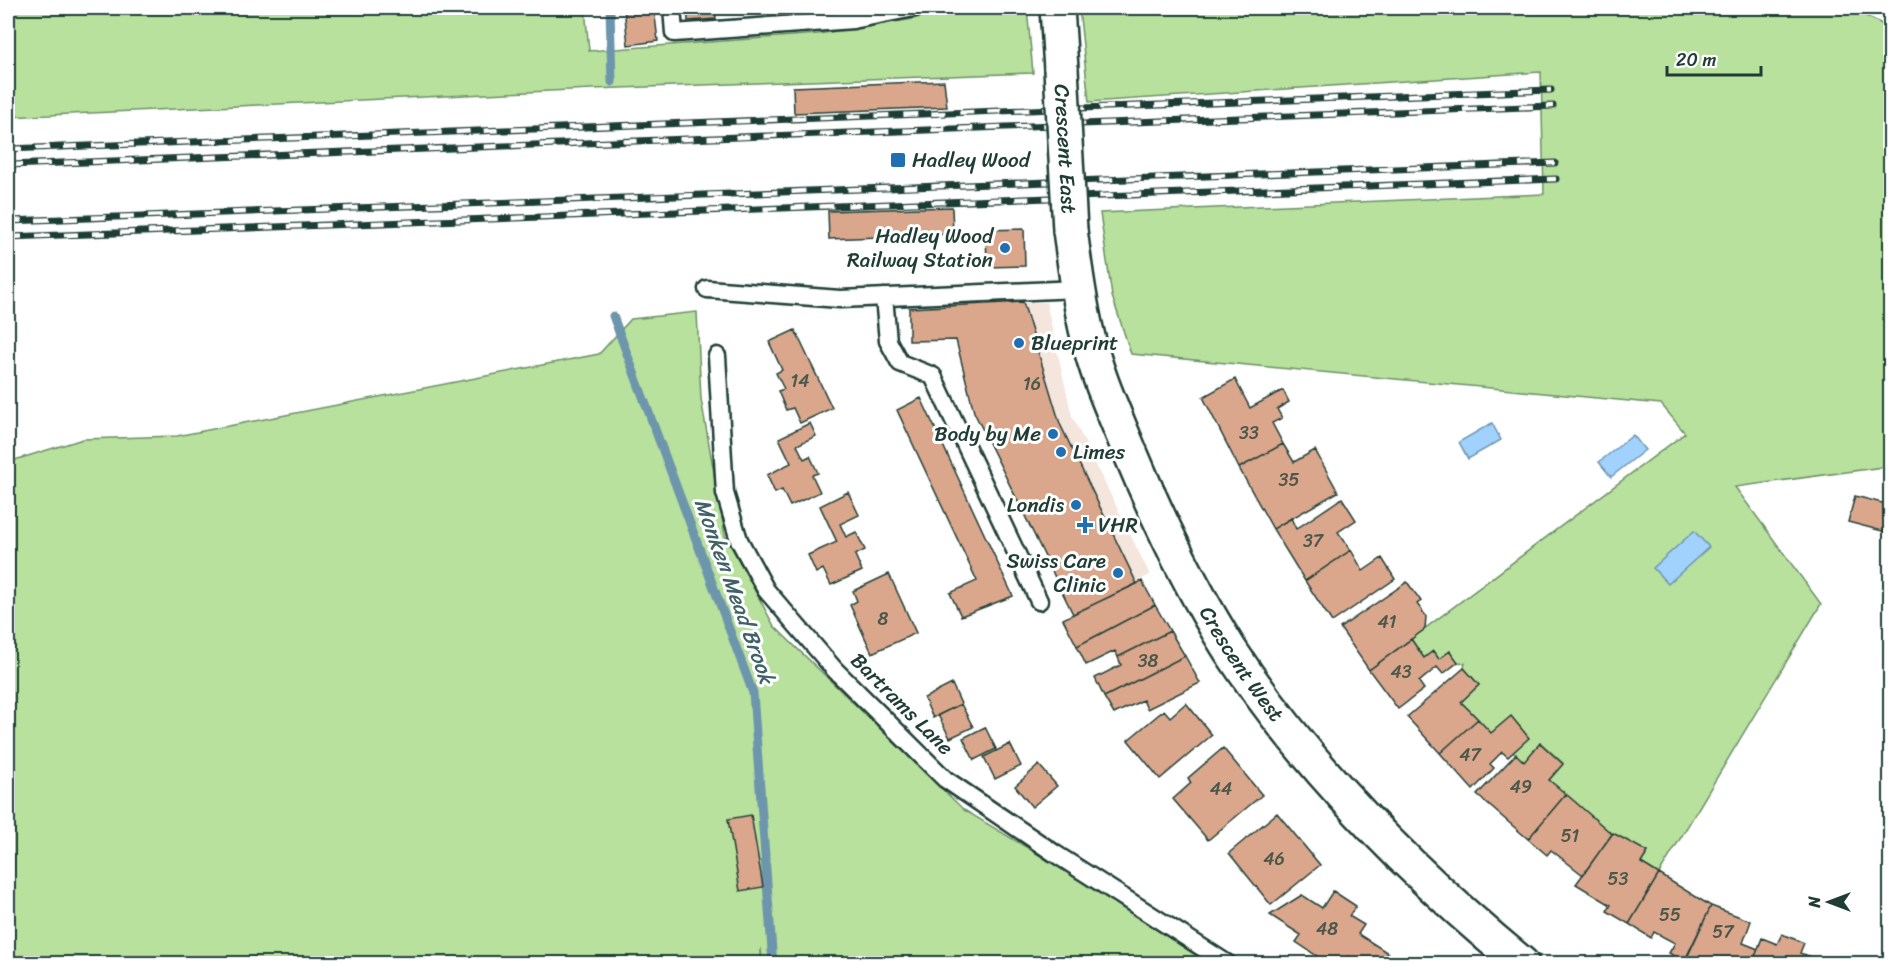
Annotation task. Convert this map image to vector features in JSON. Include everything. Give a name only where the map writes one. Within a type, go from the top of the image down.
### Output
[{"type":"street","name":"Crescent East","points":[[1057,8],[1070,230],[1078,289]]},
{"type":"street","name":"Crescent West","points":[[1078,289],[1088,339],[1099,373],[1144,485],[1230,650],[1308,753],[1346,796],[1407,859],[1522,963]]},
{"type":"lane","points":[[672,8],[674,33],[853,20],[914,8]]},
{"type":"lane","points":[[706,289],[840,299],[1078,289]]},
{"type":"lane","points":[[884,297],[888,340],[896,356],[900,363],[933,376],[1039,601]]},
{"type":"lane","name":"Bartrams Lane","points":[[717,356],[725,493],[739,540],[766,590],[835,670],[945,779],[1053,854],[1228,963]]},
{"type":"shaded area","points":[[1046,302],[1072,416],[1150,575],[1073,614],[974,412],[956,340],[909,341],[909,308]]},
{"type":"green space","points":[[8,8],[585,8],[589,51],[818,34],[913,19],[955,8],[1027,8],[1033,73],[592,89],[8,117]]},
{"type":"green space","points":[[1079,8],[1850,8],[1890,28],[1890,466],[1735,487],[1821,604],[1659,874],[1641,863],[1648,852],[1612,834],[1549,780],[1563,763],[1541,743],[1524,762],[1461,702],[1479,685],[1464,668],[1465,663],[1458,662],[1450,652],[1439,659],[1433,651],[1424,658],[1411,639],[1685,433],[1661,404],[1131,354],[1112,296],[1100,213],[1544,194],[1541,72],[1089,102]]},
{"type":"green space","points":[[697,312],[701,399],[725,535],[774,626],[964,810],[1071,874],[1208,963],[762,964],[761,948],[761,964],[8,964],[8,462],[83,439],[177,436],[599,354],[631,319]]},
{"type":"water","points":[[1492,423],[1501,440],[1468,459],[1459,442]]},
{"type":"water","points":[[1633,435],[1645,450],[1611,477],[1599,462]]},
{"type":"water","points":[[1694,531],[1709,547],[1668,584],[1653,568]]},
{"type":"building","points":[[624,8],[654,8],[658,41],[628,45]]},
{"type":"building","points":[[687,8],[715,8],[716,19],[688,21]]},
{"type":"building","points":[[944,81],[947,107],[794,113],[793,87]]},
{"type":"building","points":[[952,207],[953,234],[829,239],[828,211]]},
{"type":"building","name":"Hadley Wood Railway Station","points":[[1024,229],[1025,266],[987,267],[986,230]]},
{"type":"building","points":[[1023,302],[1060,424],[1137,584],[1073,614],[974,412],[956,340],[909,341],[909,308]]},
{"type":"building","points":[[795,330],[832,408],[800,423],[793,408],[786,410],[778,391],[784,389],[776,373],[782,370],[769,342]]},
{"type":"building","points":[[1235,379],[1250,408],[1283,390],[1289,402],[1277,409],[1282,418],[1272,423],[1283,444],[1239,468],[1203,397]]},
{"type":"building","points":[[921,398],[1013,596],[961,616],[950,593],[977,581],[897,410]]},
{"type":"building","points":[[810,423],[816,436],[797,445],[804,459],[810,456],[818,473],[812,475],[820,492],[790,506],[782,490],[775,493],[767,475],[791,463],[779,438]]},
{"type":"building","points":[[1283,444],[1294,462],[1315,450],[1338,492],[1273,529],[1239,468]]},
{"type":"building","points":[[848,492],[859,515],[840,524],[846,537],[856,532],[865,550],[855,555],[862,571],[831,585],[823,569],[816,573],[808,555],[837,542],[820,506]]},
{"type":"building","points":[[1855,496],[1890,505],[1890,533],[1848,522]]},
{"type":"building","points":[[1342,498],[1356,520],[1338,532],[1351,550],[1305,581],[1273,529],[1291,518],[1296,529]]},
{"type":"building","points":[[1351,550],[1363,571],[1382,558],[1395,579],[1332,622],[1305,581]]},
{"type":"building","points":[[889,574],[916,633],[872,653],[850,605],[857,601],[853,591]]},
{"type":"building","points":[[1142,581],[1155,605],[1077,646],[1063,619]]},
{"type":"building","points":[[1407,582],[1421,601],[1417,604],[1426,616],[1425,629],[1369,670],[1340,628]]},
{"type":"building","points":[[1155,605],[1170,631],[1118,657],[1115,651],[1086,665],[1077,646]]},
{"type":"building","points":[[1170,631],[1185,656],[1104,697],[1095,678],[1121,665],[1118,657]]},
{"type":"building","points":[[1411,639],[1424,658],[1433,651],[1439,659],[1450,651],[1458,662],[1443,674],[1437,667],[1419,682],[1424,689],[1398,709],[1369,670]]},
{"type":"building","points":[[1185,656],[1200,683],[1147,709],[1143,700],[1114,714],[1104,697]]},
{"type":"building","points":[[1464,668],[1479,685],[1461,702],[1478,719],[1440,753],[1407,717]]},
{"type":"building","points":[[952,684],[961,704],[933,718],[924,698]]},
{"type":"building","points":[[1186,703],[1212,735],[1160,779],[1128,740],[1164,710],[1170,717]]},
{"type":"building","points":[[961,704],[973,727],[950,738],[938,715]]},
{"type":"building","points":[[1511,716],[1529,738],[1508,757],[1502,752],[1490,764],[1494,768],[1473,790],[1440,753],[1478,719],[1491,733]]},
{"type":"building","points":[[985,727],[996,749],[974,760],[963,738]]},
{"type":"building","points":[[1540,743],[1563,764],[1549,780],[1566,794],[1528,839],[1477,795],[1516,754],[1524,762]]},
{"type":"building","points":[[1010,744],[1021,766],[995,779],[984,757]]},
{"type":"building","points":[[1223,748],[1262,795],[1208,840],[1173,799],[1191,783],[1188,778]]},
{"type":"building","points":[[1039,765],[1057,786],[1032,807],[1015,786]]},
{"type":"building","points":[[1566,794],[1612,834],[1583,875],[1551,850],[1547,855],[1528,839]]},
{"type":"building","points":[[1277,813],[1320,865],[1271,905],[1229,853]]},
{"type":"building","points":[[751,815],[763,887],[740,891],[728,819]]},
{"type":"building","points":[[1613,833],[1648,852],[1641,863],[1659,874],[1629,924],[1607,911],[1611,905],[1576,884]]},
{"type":"building","points":[[1659,874],[1711,906],[1684,962],[1669,953],[1675,943],[1654,932],[1651,938],[1629,924]]},
{"type":"building","points":[[1333,891],[1356,906],[1349,916],[1364,925],[1358,934],[1388,953],[1381,964],[1359,964],[1348,956],[1343,964],[1329,964],[1296,942],[1301,935],[1270,915],[1302,895],[1322,908]]},
{"type":"building","points":[[1711,906],[1751,921],[1743,943],[1758,949],[1752,964],[1684,964]]},
{"type":"building","points":[[1782,934],[1804,943],[1800,953],[1811,957],[1807,964],[1752,964],[1762,938],[1777,944]]},
{"type":"waterway","name":"Monken Mead Brook","points":[[610,8],[612,82]]},
{"type":"waterway","name":"Monken Mead Brook","points":[[613,316],[753,693],[773,964]]},
{"type":"railway","points":[[8,149],[1551,90]]},
{"type":"railway","points":[[8,165],[1553,106]]},
{"type":"railway","points":[[8,221],[1555,163]]},
{"type":"railway","points":[[8,237],[1556,179]]},
{"type":"place","name":"Hadley Wood","points":[[898,160]]},
{"type":"place","name":"Hadley Wood Railway Station","points":[[1005,248]]},
{"type":"place","name":"Blueprint","points":[[1019,343]]},
{"type":"place","name":"Body by Me","points":[[1053,434]]},
{"type":"place","name":"Limes","points":[[1061,452]]},
{"type":"place","name":"Londis","points":[[1076,505]]},
{"type":"place","name":"VHR","points":[[1085,525]]},
{"type":"place","name":"Swiss Care Clinic","points":[[1118,573]]}]
